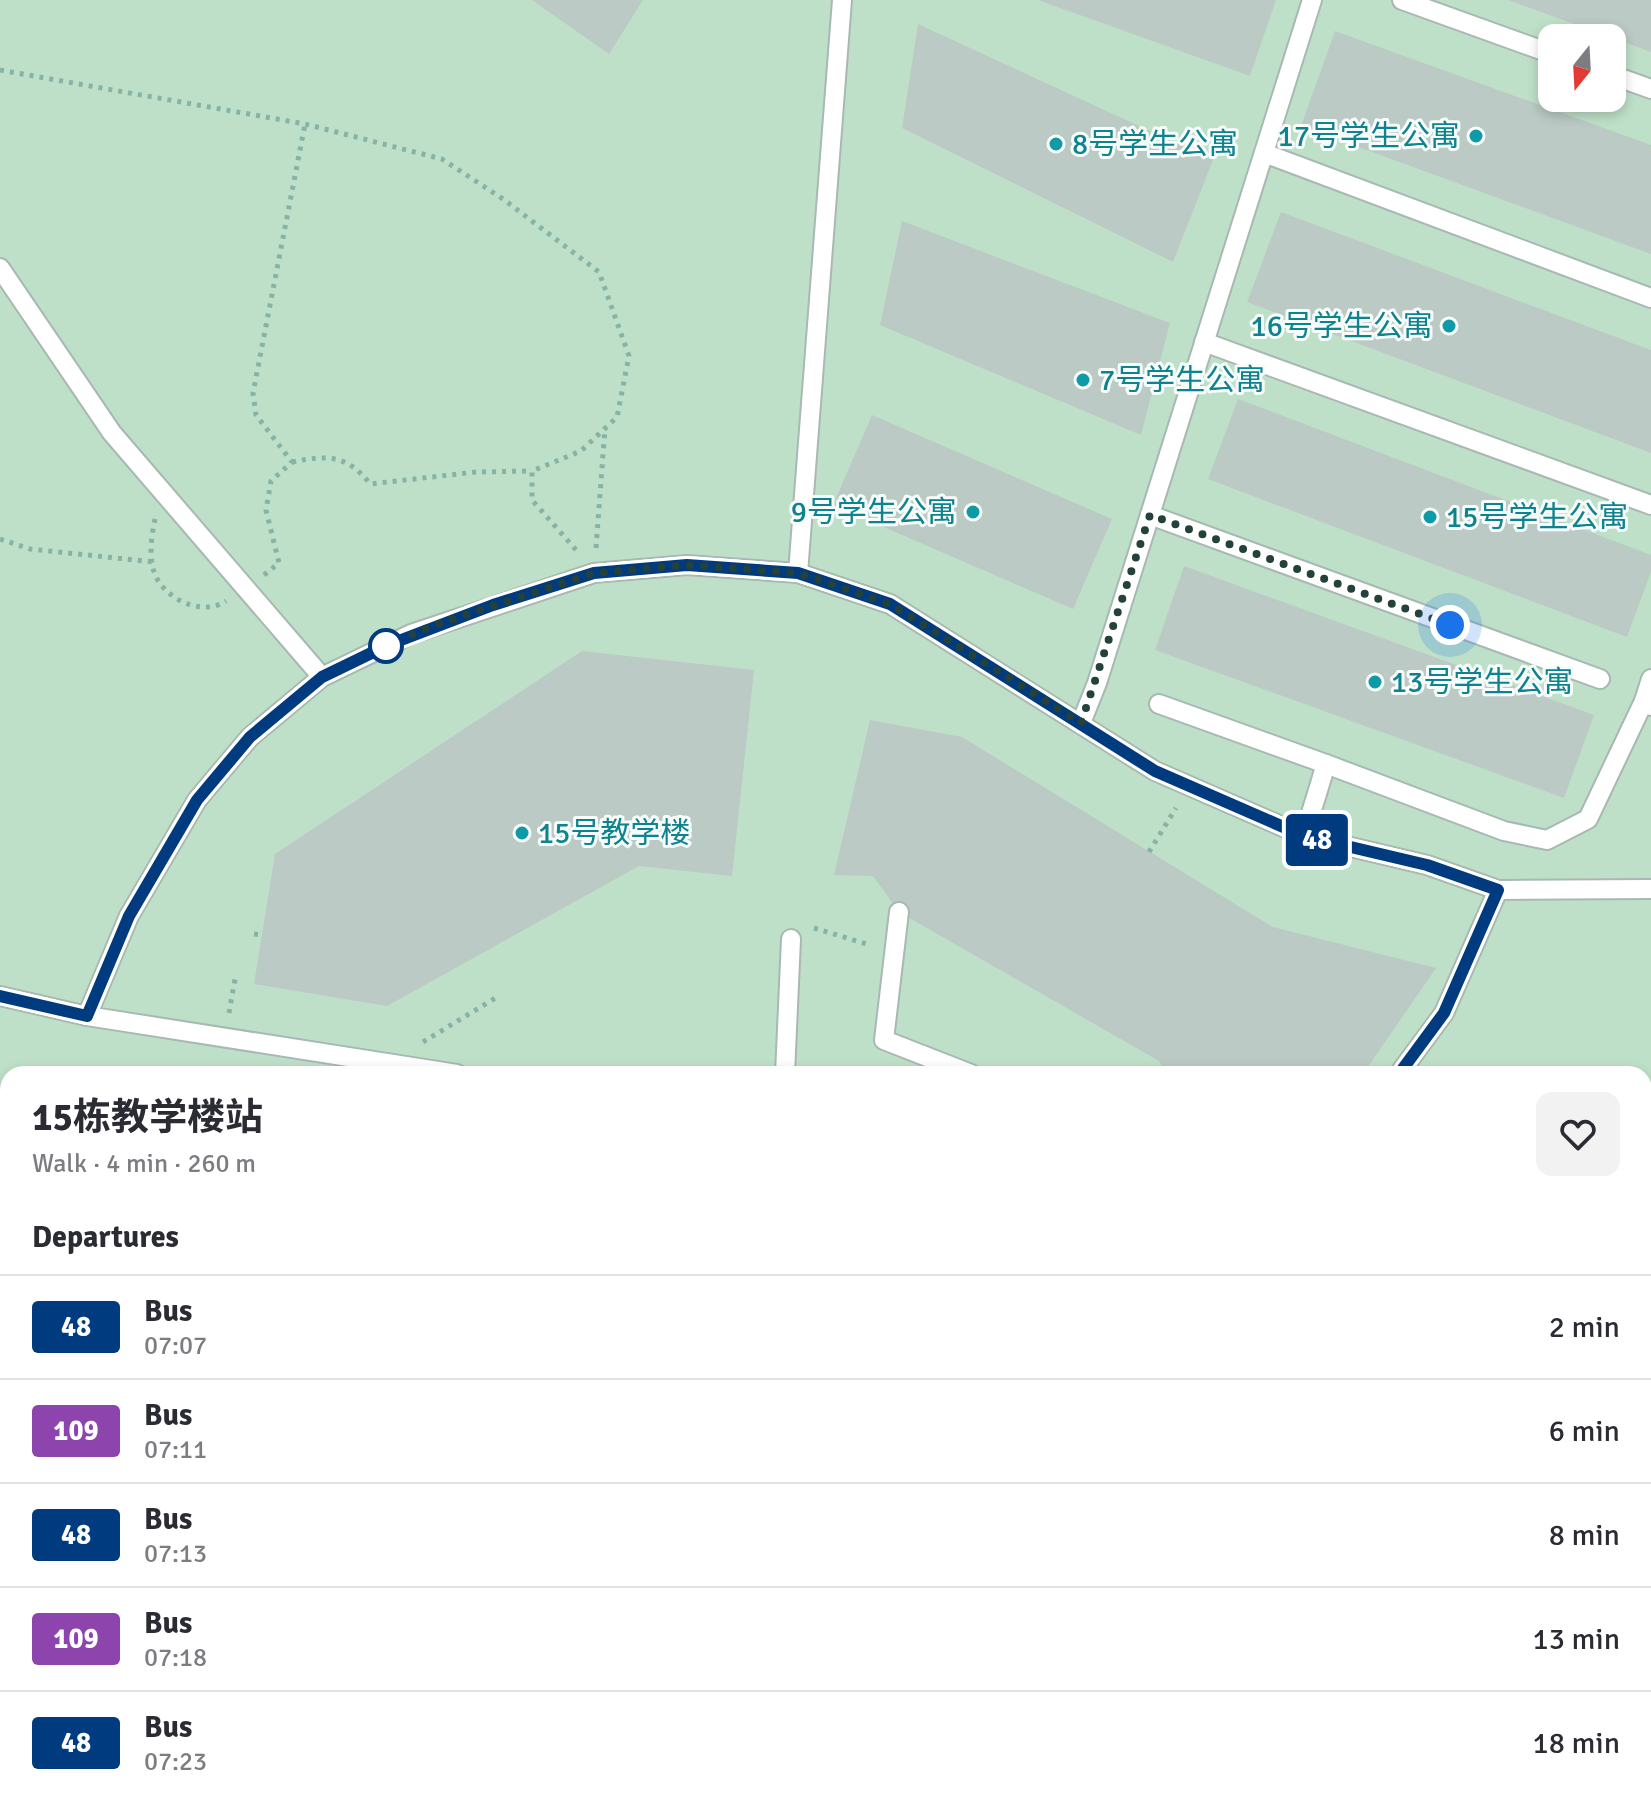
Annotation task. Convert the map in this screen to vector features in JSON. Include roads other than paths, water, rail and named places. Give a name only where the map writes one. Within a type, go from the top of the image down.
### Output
[{"type":"lane","points":[[798,573],[842,0]]},
{"type":"lane","points":[[1081,723],[1150,515],[1312,0]]},
{"type":"lane","points":[[1402,0],[1538,49]]},
{"type":"lane","points":[[1626,80],[1651,89]]},
{"type":"lane","points":[[1264,153],[1651,298]]},
{"type":"lane","points":[[0,268],[112,433],[322,677]]},
{"type":"lane","points":[[1204,342],[1651,505]]},
{"type":"lane","points":[[1150,515],[1600,679]]},
{"type":"lane","points":[[87,1016],[129,916],[197,800],[250,737],[322,677],[411,634],[594,573],[687,565],[798,573],[890,604],[1155,771],[1304,836],[1427,865],[1498,890],[1651,889]]},
{"type":"lane","points":[[1159,704],[1504,831],[1547,840],[1588,819],[1647,703],[1651,679]]},
{"type":"lane","points":[[1304,836],[1326,764]]},
{"type":"lane","points":[[1405,1066],[1444,1013],[1498,890]]},
{"type":"lane","points":[[899,912],[884,1040],[951,1066]]},
{"type":"lane","points":[[785,1066],[791,939]]},
{"type":"lane","points":[[0,996],[87,1016],[401,1066]]},
{"type":"place","name":"17号学生公寓","points":[[1476,136]]},
{"type":"place","name":"8号学生公寓","points":[[1056,144]]},
{"type":"place","name":"16号学生公寓","points":[[1449,326]]},
{"type":"place","name":"7号学生公寓","points":[[1083,380]]},
{"type":"place","name":"9号学生公寓","points":[[973,512]]},
{"type":"place","name":"15号学生公寓","points":[[1430,517]]},
{"type":"place","name":"13号学生公寓","points":[[1375,682]]},
{"type":"place","name":"15号教学楼","points":[[522,833]]}]
